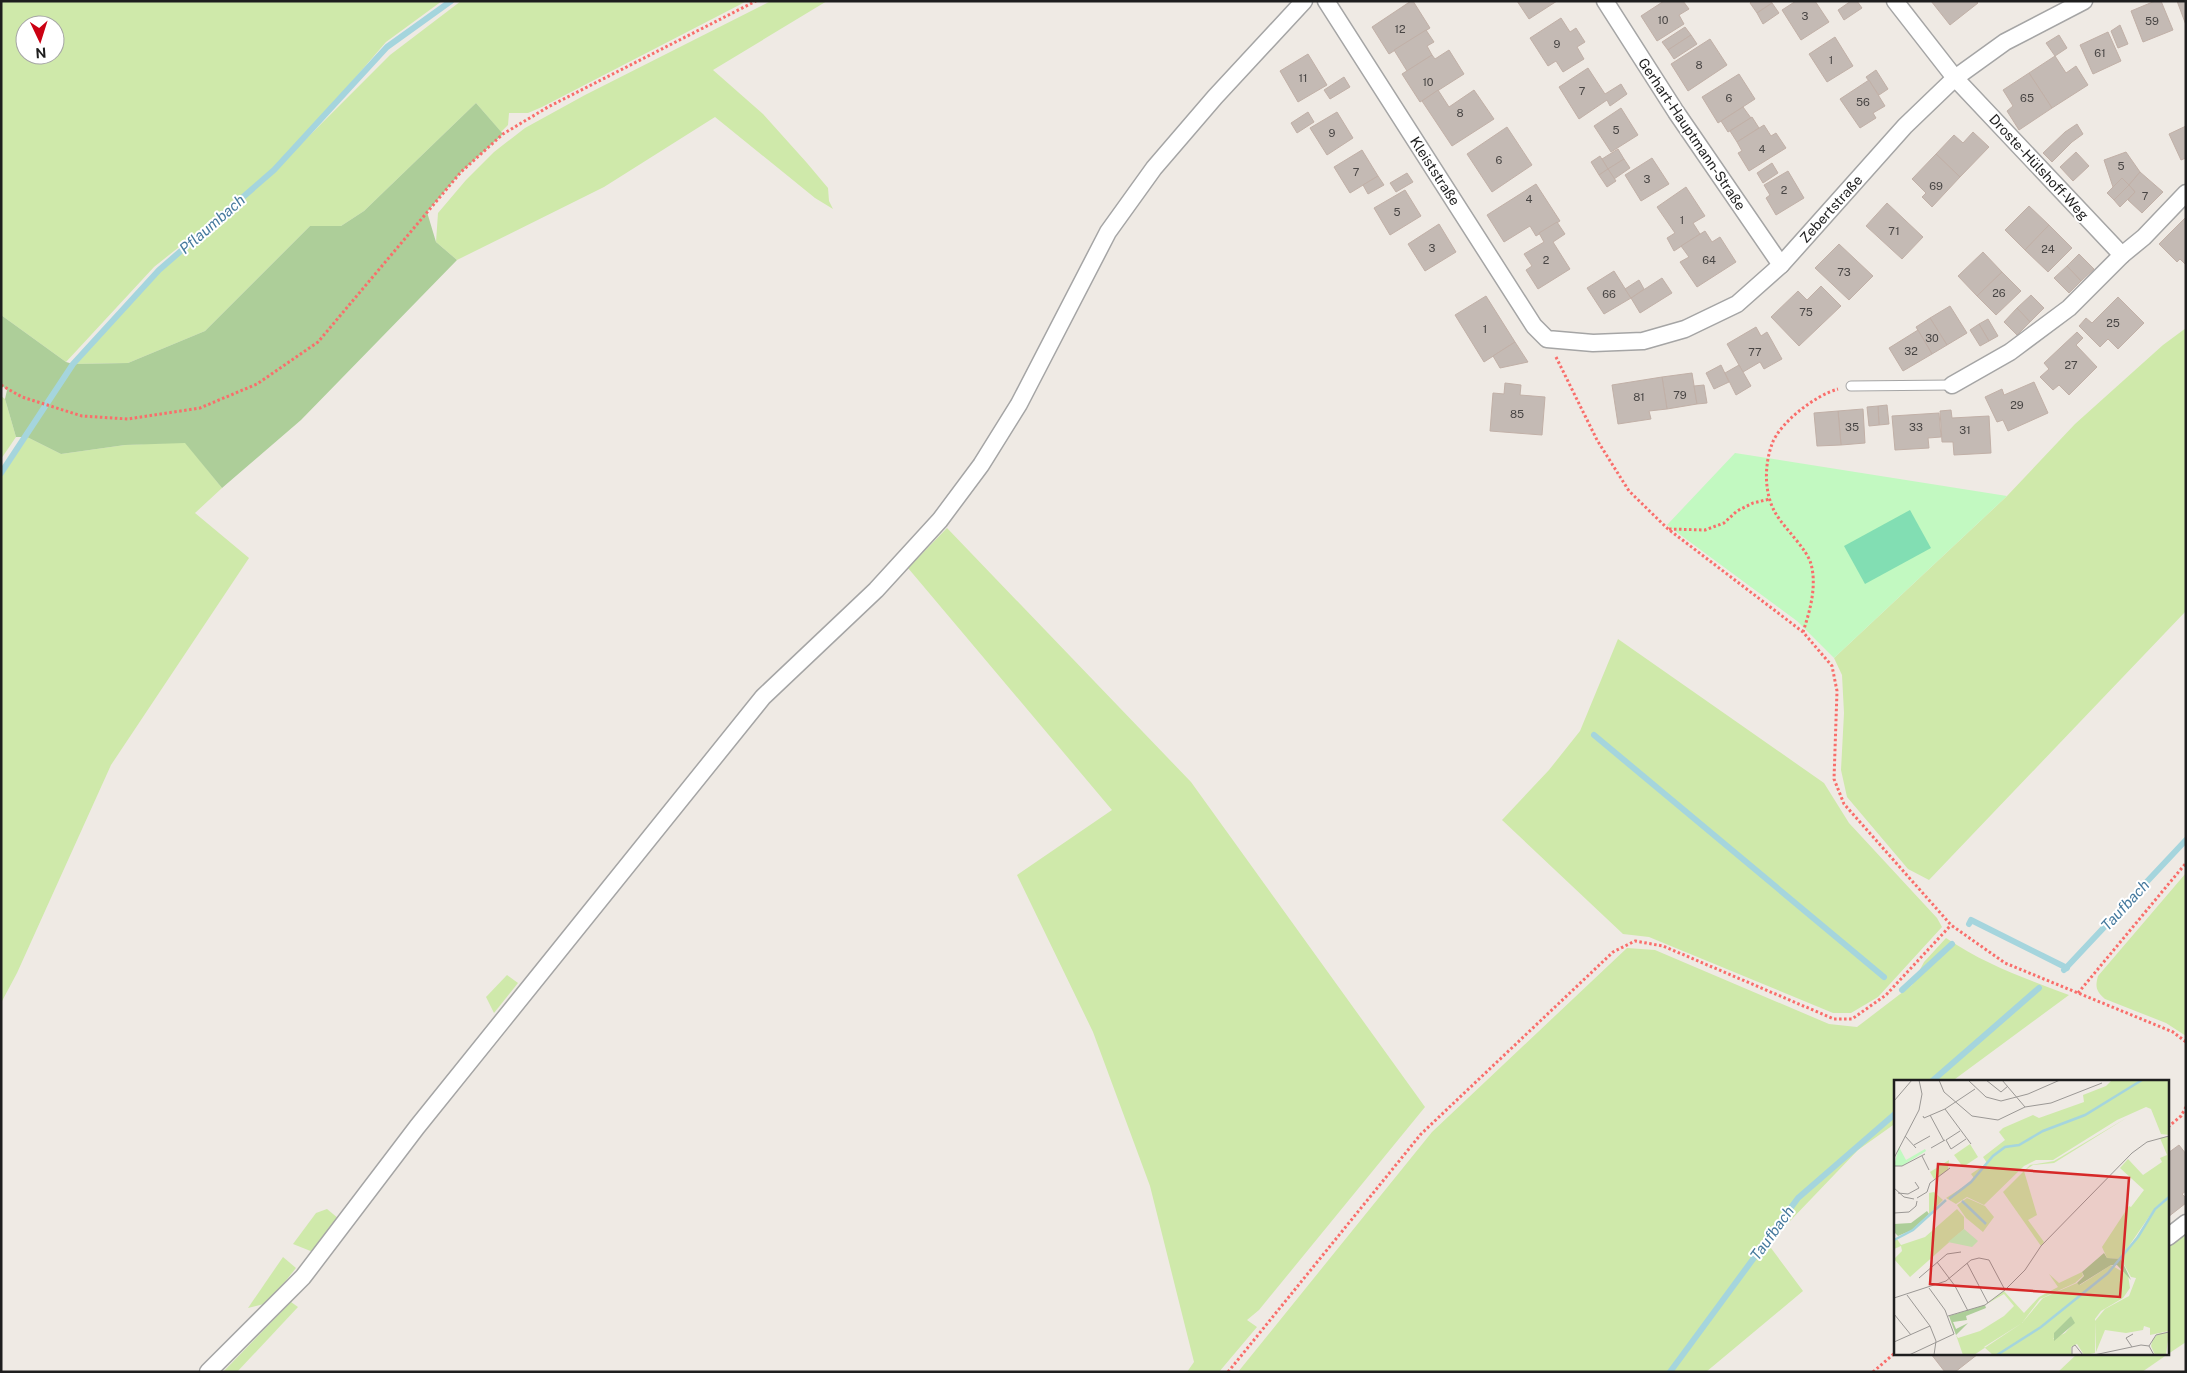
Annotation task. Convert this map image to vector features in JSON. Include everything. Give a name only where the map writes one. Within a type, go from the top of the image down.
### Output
[{"type":"street","points":[[208,1372],[303,1277],[424,1120],[763,696],[876,590],[940,520],[981,465],[1019,404],[1108,232],[1154,168],[1215,97],[1304,1]]},
{"type":"street","name":"Kleiststraße","points":[[1326,1],[1534,326],[1547,339]]},
{"type":"street","name":"Gerhart-Hauptmann-Straße","points":[[1605,1],[1676,112],[1781,265]]},
{"type":"street","name":"Droste-Hülshoff-Weg","points":[[1895,1],[1955,78],[2122,255]]},
{"type":"street","name":"Zebertstraße","points":[[1547,339],[1593,343],[1643,340],[1685,329],[1737,304],[1781,265],[1905,126],[1955,78],[2005,42],[2084,1]]},
{"type":"street","points":[[1952,385],[2010,352],[2062,314],[2122,255],[2144,237],[2186,193]]},
{"type":"street","points":[[2170,1235],[2186,1223]]},
{"type":"lane","points":[[1851,386],[1952,385]]},
{"type":"path","points":[[1,385],[22,397],[82,416],[128,420],[200,408],[257,384],[318,342],[461,172],[503,134],[548,107],[756,1]]},
{"type":"path","points":[[1547,339],[1597,440],[1629,491],[1668,529],[1803,632],[1832,666],[1837,691],[1834,779],[1844,804],[1951,924],[2005,963],[2172,1032],[2186,1042]]},
{"type":"path","points":[[1803,632],[1813,592],[1811,563],[1776,514],[1767,492],[1767,466],[1772,443],[1784,424],[1809,404],[1830,391],[1851,386]]},
{"type":"path","points":[[1668,529],[1705,530],[1724,523],[1738,511],[1753,503],[1770,499]]},
{"type":"path","points":[[2078,993],[2186,864]]},
{"type":"path","points":[[1228,1372],[1421,1134],[1613,952],[1635,941],[1663,946],[1834,1019],[1852,1018],[1886,995],[1951,924]]},
{"type":"path","points":[[2170,1125],[2181,1116],[2186,1108]]},
{"type":"path","points":[[1873,1372],[1894,1354]]},
{"type":"green space","points":[[1,1],[442,1],[386,42],[282,163],[390,55],[461,1],[747,1],[542,107],[528,113],[509,113],[508,125],[501,132],[476,103],[364,211],[341,226],[310,226],[205,331],[128,363],[73,364],[160,272],[263,180],[154,267],[66,362],[1,315]]},
{"type":"green space","points":[[771,1],[827,1],[713,70],[763,114],[807,163],[828,188],[829,201],[833,209],[815,198],[715,117],[604,187],[457,260],[436,242],[438,213],[466,180],[494,152],[525,128],[585,95]]},
{"type":"green space","points":[[476,103],[503,134],[461,172],[427,212],[436,242],[457,260],[301,420],[222,488],[185,443],[125,445],[61,454],[27,437],[16,437],[5,399],[7,390],[1,385],[1,315],[66,362],[73,364],[128,363],[205,331],[310,226],[341,226],[364,211]]},
{"type":"green space","points":[[2186,328],[2186,611],[1929,880],[1908,869],[1847,797],[1841,770],[1844,713],[1842,675],[1834,658],[2007,496],[2075,424],[2163,345]]},
{"type":"green space","points":[[1,396],[5,399],[16,437],[1,459]]},
{"type":"green space","points":[[27,437],[61,454],[125,445],[185,442],[222,488],[195,513],[249,558],[111,765],[17,973],[1,1003],[1,476]]},
{"type":"green space","points":[[1735,453],[2007,496],[1834,658],[1797,621],[1667,525]]},
{"type":"green space","points":[[1910,510],[1931,548],[1865,584],[1844,546]]},
{"type":"green space","points":[[947,528],[1191,782],[1425,1107],[1259,1310],[1247,1320],[1257,1327],[1219,1372],[1187,1372],[1194,1362],[1150,1186],[1093,1032],[1017,875],[1112,810],[908,568]]},
{"type":"green space","points":[[1618,639],[1824,783],[1849,823],[1937,918],[1942,927],[1878,997],[1851,1013],[1833,1013],[1649,937],[1623,934],[1502,820],[1549,770],[1580,731]]},
{"type":"green space","points":[[2186,873],[2186,1036],[2166,1023],[2105,999],[2098,991],[2097,983],[2098,976]]},
{"type":"green space","points":[[1946,938],[1976,956],[2021,977],[2069,995],[1954,1080],[1894,1080],[1894,1124],[1858,1150],[1768,1244],[1803,1291],[1706,1372],[1238,1372],[1432,1132],[1627,948],[1655,950],[1829,1024],[1857,1027],[1912,985],[1924,962]]},
{"type":"green space","points":[[507,975],[518,983],[494,1013],[486,997]]},
{"type":"green space","points":[[327,1209],[339,1219],[313,1252],[293,1244],[316,1213]]},
{"type":"green space","points":[[2186,1231],[2186,1342],[2170,1353],[2170,1243]]},
{"type":"green space","points":[[283,1257],[296,1268],[268,1303],[248,1308]]},
{"type":"green space","points":[[291,1302],[298,1307],[237,1372],[223,1372]]},
{"type":"green space","points":[[2075,1356],[2165,1356],[2142,1372],[2058,1372]]},
{"type":"building","points":[[1413,1],[1430,28],[1389,54],[1372,27]]},
{"type":"building","points":[[1517,1],[1557,1],[1529,19]]},
{"type":"building","points":[[1664,1],[1683,1],[1689,9],[1679,15],[1684,24],[1657,41],[1641,16]]},
{"type":"building","points":[[1752,1],[1771,1],[1772,3],[1757,13],[1750,3]]},
{"type":"building","points":[[1796,1],[1815,1],[1829,22],[1801,40],[1782,10]]},
{"type":"building","points":[[1851,1],[1857,1],[1862,8],[1844,20],[1838,10]]},
{"type":"building","points":[[1931,1],[1976,1],[1978,3],[1950,25]]},
{"type":"building","points":[[2155,1],[2161,1],[2173,30],[2143,42],[2131,11]]},
{"type":"building","points":[[2177,1],[2186,1],[2186,25]]},
{"type":"building","points":[[1772,3],[1779,13],[1763,24],[1757,13]]},
{"type":"building","points":[[1561,18],[1570,32],[1576,28],[1585,42],[1577,47],[1584,59],[1563,72],[1556,61],[1548,66],[1530,38]]},
{"type":"building","points":[[2120,25],[2128,44],[2118,48],[2111,31]]},
{"type":"building","points":[[1685,27],[1691,35],[1668,50],[1662,42]]},
{"type":"building","points":[[1426,30],[1434,42],[1427,46],[1432,55],[1407,71],[1394,50]]},
{"type":"building","points":[[2108,32],[2121,61],[2093,74],[2080,45]]},
{"type":"building","points":[[1691,35],[1697,44],[1674,59],[1668,50]]},
{"type":"building","points":[[2059,35],[2067,48],[2055,56],[2046,43]]},
{"type":"building","points":[[1835,37],[1853,66],[1827,82],[1809,54]]},
{"type":"building","points":[[1710,39],[1727,65],[1688,91],[1671,64]]},
{"type":"building","points":[[1449,50],[1464,74],[1420,102],[1402,74],[1432,55],[1435,59]]},
{"type":"building","points":[[1308,54],[1327,85],[1298,102],[1280,71]]},
{"type":"building","points":[[2055,56],[2066,73],[2076,66],[2088,85],[2052,108],[2029,73]]},
{"type":"building","points":[[1588,68],[1605,94],[1621,84],[1627,94],[1610,106],[1607,100],[1579,119],[1559,87]]},
{"type":"building","points":[[1876,70],[1888,89],[1879,95],[1866,77]]},
{"type":"building","points":[[2029,73],[2052,108],[2019,130],[2007,111],[2013,106],[2003,90]]},
{"type":"building","points":[[1739,74],[1755,99],[1718,123],[1702,97]]},
{"type":"building","points":[[1344,77],[1350,87],[1330,99],[1324,90]]},
{"type":"building","points":[[1869,80],[1885,106],[1873,113],[1876,118],[1860,128],[1840,99]]},
{"type":"building","points":[[1438,90],[1449,107],[1474,90],[1494,119],[1452,146],[1422,101]]},
{"type":"building","points":[[1743,107],[1751,118],[1728,132],[1721,121]]},
{"type":"building","points":[[1621,108],[1638,135],[1611,152],[1594,126]]},
{"type":"building","points":[[1308,112],[1314,122],[1297,133],[1291,123]]},
{"type":"building","points":[[1337,112],[1353,138],[1327,155],[1310,128]]},
{"type":"building","points":[[1752,117],[1759,128],[1737,142],[1730,131]]},
{"type":"building","points":[[2077,124],[2083,134],[2052,162],[2043,153],[2065,132]]},
{"type":"building","points":[[1764,125],[1771,136],[1776,133],[1786,148],[1749,171],[1738,153],[1742,151],[1737,142]]},
{"type":"building","points":[[2186,126],[2186,158],[2181,160],[2169,134]]},
{"type":"building","points":[[1507,127],[1532,165],[1492,192],[1467,154]]},
{"type":"building","points":[[1973,132],[1989,147],[1960,177],[1936,154],[1954,135],[1963,143]]},
{"type":"building","points":[[1618,149],[1624,159],[1608,169],[1602,159]]},
{"type":"building","points":[[1362,150],[1378,176],[1350,193],[1334,167]]},
{"type":"building","points":[[2076,152],[2089,166],[2073,181],[2060,167]]},
{"type":"building","points":[[2126,152],[2140,172],[2129,185],[2122,178],[2113,187],[2104,160]]},
{"type":"building","points":[[1936,154],[1960,177],[1932,207],[1922,197],[1926,193],[1912,179]]},
{"type":"building","points":[[1600,156],[1608,169],[1599,175],[1591,162]]},
{"type":"building","points":[[1652,158],[1669,184],[1641,201],[1625,175]]},
{"type":"building","points":[[1624,159],[1630,168],[1614,179],[1608,169]]},
{"type":"building","points":[[1772,163],[1778,173],[1763,183],[1757,173]]},
{"type":"building","points":[[1608,169],[1616,181],[1607,187],[1599,175]]},
{"type":"building","points":[[1788,171],[1804,198],[1776,215],[1766,198],[1770,195],[1764,185]]},
{"type":"building","points":[[2140,172],[2163,192],[2142,213],[2128,200],[2135,192],[2129,185]]},
{"type":"building","points":[[1407,173],[1413,182],[1396,192],[1390,183]]},
{"type":"building","points":[[1378,176],[1384,185],[1368,194],[1363,185]]},
{"type":"building","points":[[2122,178],[2129,185],[2114,200],[2107,193]]},
{"type":"building","points":[[1536,184],[1560,221],[1536,236],[1530,226],[1504,242],[1487,215]]},
{"type":"building","points":[[2129,185],[2135,192],[2120,207],[2114,200]]},
{"type":"building","points":[[1686,187],[1705,216],[1693,223],[1700,234],[1674,251],[1667,238],[1675,233],[1657,207]]},
{"type":"building","points":[[1405,190],[1421,216],[1390,235],[1374,208]]},
{"type":"building","points":[[1887,203],[1923,237],[1902,259],[1866,226]]},
{"type":"building","points":[[2029,206],[2049,225],[2025,250],[2005,230]]},
{"type":"building","points":[[2186,217],[2186,265],[2180,259],[2177,262],[2159,244]]},
{"type":"building","points":[[1557,222],[1565,234],[1553,242],[1570,269],[1538,289],[1526,270],[1532,266],[1524,254],[1544,242],[1539,233]]},
{"type":"building","points":[[1439,224],[1456,252],[1425,271],[1408,244]]},
{"type":"building","points":[[2049,225],[2072,248],[2048,272],[2025,250]]},
{"type":"building","points":[[1705,231],[1712,242],[1720,237],[1736,262],[1697,287],[1680,262],[1689,257],[1681,246]]},
{"type":"building","points":[[1839,244],[1873,276],[1849,300],[1815,268]]},
{"type":"building","points":[[1983,252],[2002,272],[1977,296],[1958,276]]},
{"type":"building","points":[[2079,254],[2094,269],[2081,281],[2067,266]]},
{"type":"building","points":[[2067,266],[2081,281],[2069,293],[2054,278]]},
{"type":"building","points":[[1614,271],[1631,298],[1604,314],[1587,288]]},
{"type":"building","points":[[2002,272],[2021,291],[1996,315],[1977,296]]},
{"type":"building","points":[[1662,278],[1672,293],[1640,313],[1631,298]]},
{"type":"building","points":[[1639,280],[1644,289],[1631,298],[1625,289]]},
{"type":"building","points":[[1821,286],[1841,306],[1799,346],[1771,317],[1798,291],[1807,300]]},
{"type":"building","points":[[2031,295],[2044,308],[2030,322],[2017,308]]},
{"type":"building","points":[[1486,296],[1515,342],[1484,362],[1455,315]]},
{"type":"building","points":[[2118,297],[2144,323],[2118,349],[2108,339],[2100,347],[2079,326],[2086,318],[2092,323]]},
{"type":"building","points":[[1950,306],[1967,333],[1947,345],[1930,318]]},
{"type":"building","points":[[2017,308],[2030,322],[2017,335],[2004,322]]},
{"type":"building","points":[[1930,318],[1947,345],[1932,354],[1916,327]]},
{"type":"building","points":[[1988,319],[1998,336],[1989,341],[1979,324]]},
{"type":"building","points":[[1979,324],[1989,341],[1980,346],[1970,330]]},
{"type":"building","points":[[1756,327],[1761,336],[1767,332],[1782,359],[1764,369],[1760,362],[1743,372],[1727,344]]},
{"type":"building","points":[[1918,330],[1932,354],[1903,371],[1889,348]]},
{"type":"building","points":[[2077,332],[2083,338],[2076,345],[2097,367],[2069,395],[2059,385],[2053,390],[2040,377],[2049,369],[2044,363]]},
{"type":"building","points":[[1515,342],[1528,362],[1500,368],[1493,356]]},
{"type":"building","points":[[1721,365],[1729,382],[1714,389],[1706,373]]},
{"type":"building","points":[[1739,365],[1751,386],[1736,395],[1725,373]]},
{"type":"building","points":[[1692,373],[1697,404],[1667,409],[1662,377]]},
{"type":"building","points":[[1662,377],[1667,409],[1649,411],[1651,419],[1618,424],[1612,385]]},
{"type":"building","points":[[2034,382],[2048,413],[2008,431],[2003,420],[1997,422],[1985,397],[2002,389],[2004,395]]},
{"type":"building","points":[[1505,383],[1521,385],[1520,395],[1545,397],[1542,435],[1490,431],[1493,393],[1504,394]]},
{"type":"building","points":[[1704,385],[1707,403],[1697,404],[1694,386]]},
{"type":"building","points":[[1887,405],[1889,424],[1879,425],[1878,406]]},
{"type":"building","points":[[1878,406],[1879,425],[1869,426],[1867,407]]},
{"type":"building","points":[[1863,409],[1865,443],[1841,445],[1838,411]]},
{"type":"building","points":[[1951,410],[1952,418],[1989,416],[1991,453],[1954,455],[1953,442],[1942,442],[1940,411]]},
{"type":"building","points":[[1838,411],[1841,445],[1817,446],[1814,413]]},
{"type":"building","points":[[1939,413],[1941,437],[1928,438],[1929,448],[1895,450],[1892,416]]},
{"type":"building","points":[[2179,1145],[2186,1154],[2186,1191],[2182,1194],[2186,1198],[2186,1203],[2170,1215],[2170,1152]]},
{"type":"building","points":[[1933,1356],[1975,1356],[1955,1372],[1945,1372]]},
{"type":"waterway","name":"Pflaumbach","points":[[1,473],[73,364],[159,270],[274,170],[387,47],[451,1]]},
{"type":"waterway","points":[[1594,735],[1884,977]]},
{"type":"waterway","name":"Taufbach","points":[[2064,970],[2186,840]]},
{"type":"waterway","points":[[1969,924],[1971,920],[2067,968]]},
{"type":"waterway","points":[[1902,990],[1952,944]]},
{"type":"waterway","name":"Taufbach","points":[[1933,1080],[2039,988]]},
{"type":"waterway","name":"Taufbach","points":[[1670,1372],[1798,1198],[1894,1115]]}]
